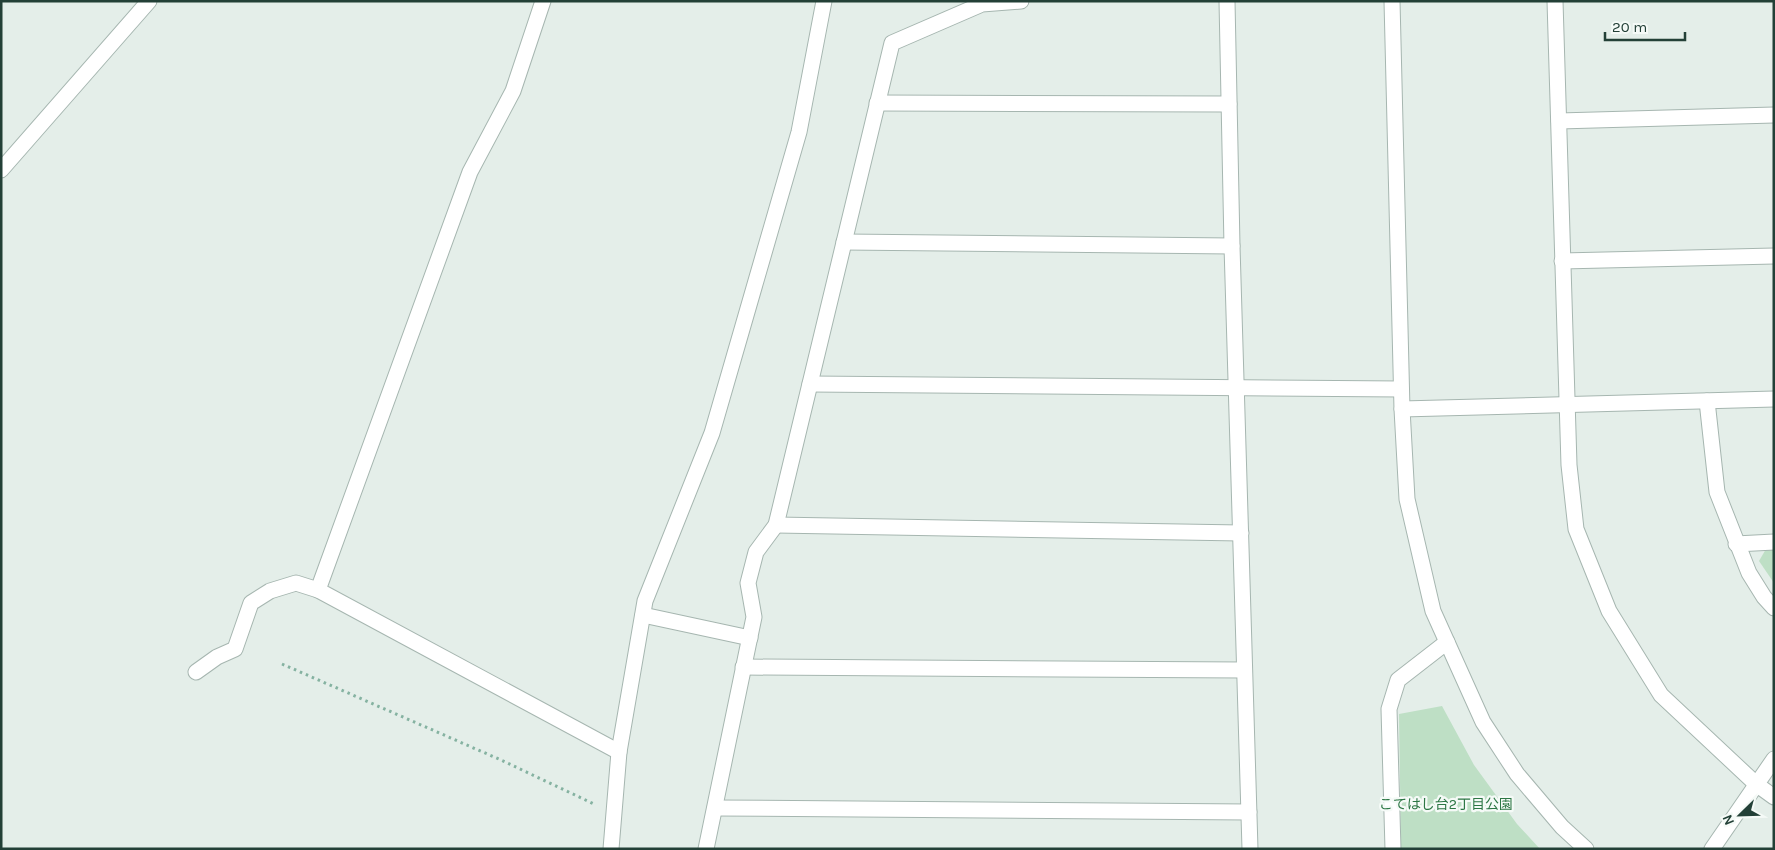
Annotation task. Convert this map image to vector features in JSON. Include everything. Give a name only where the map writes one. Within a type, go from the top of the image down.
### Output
[{"type":"street","points":[[1,170],[150,1]]},
{"type":"street","points":[[318,590],[470,172],[513,92],[543,1]]},
{"type":"street","points":[[611,849],[619,752],[645,601],[712,433],[799,132],[824,1]]},
{"type":"street","points":[[706,849],[754,617],[748,582],[756,552],[776,525],[892,43],[967,5],[1021,1]]},
{"type":"street","points":[[1227,1],[1232,246],[1250,849]]},
{"type":"street","points":[[1392,1],[1401,389],[1407,499],[1433,611],[1483,722],[1517,774],[1562,826],[1586,849]]},
{"type":"street","points":[[1555,1],[1569,465],[1576,529],[1609,611],[1661,695],[1756,784],[1774,797]]},
{"type":"street","points":[[877,103],[1229,104]]},
{"type":"street","points":[[1559,121],[1774,115]]},
{"type":"street","points":[[844,242],[1232,246]]},
{"type":"street","points":[[1562,261],[1774,256]]},
{"type":"street","points":[[810,384],[1401,389]]},
{"type":"street","points":[[1402,409],[1774,399]]},
{"type":"street","points":[[1707,401],[1717,492],[1748,573],[1774,608]]},
{"type":"street","points":[[776,525],[1241,534]]},
{"type":"street","points":[[1736,544],[1774,542]]},
{"type":"street","points":[[196,672],[234,648],[251,603],[270,591],[296,582],[318,590],[619,752]]},
{"type":"street","points":[[642,615],[750,638]]},
{"type":"street","points":[[1392,849],[1389,709],[1398,680],[1447,642]]},
{"type":"street","points":[[743,667],[1244,670]]},
{"type":"street","points":[[1712,849],[1774,759]]},
{"type":"street","points":[[715,808],[1249,812]]},
{"type":"path","points":[[282,664],[502,760],[615,814]]},
{"type":"green space","points":[[1766,549],[1774,549],[1774,583],[1759,561]]},
{"type":"green space","name":"こてはし台2丁目公園","points":[[1442,706],[1474,765],[1517,824],[1540,849],[1401,849],[1399,714]]}]
